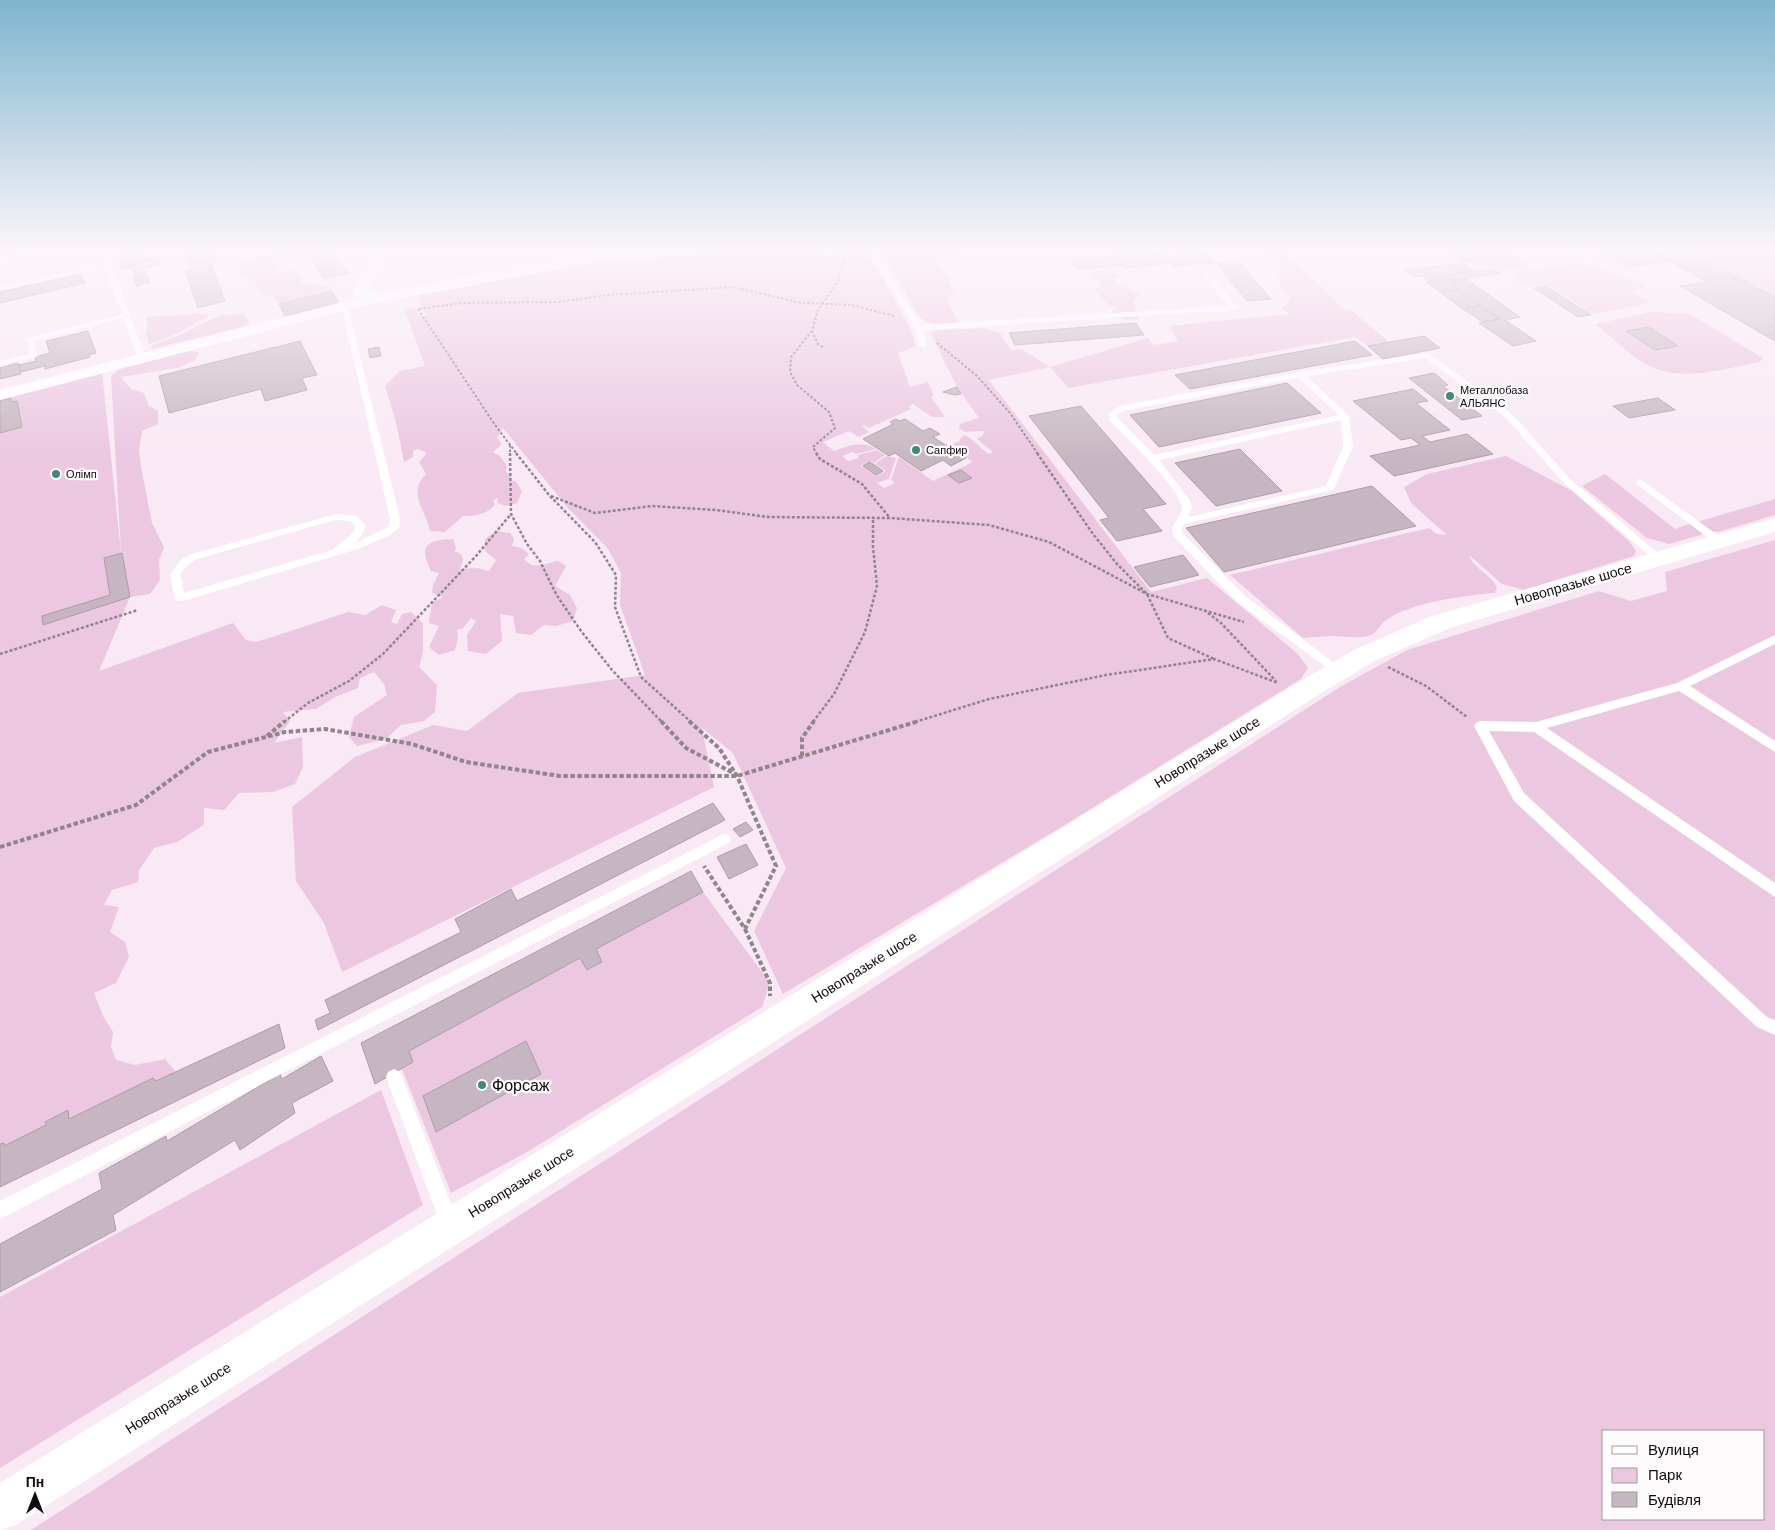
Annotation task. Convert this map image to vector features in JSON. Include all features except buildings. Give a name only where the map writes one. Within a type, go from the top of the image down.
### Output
[{"type":"main road","name":"Новопразьке шосе","points":[[0,1510],[1303,692],[1365,655],[1441,622],[1775,524]]},
{"type":"street","points":[[0,395],[292,319]]},
{"type":"lane","points":[[0,363],[34,355],[30,340],[109,319]]},
{"type":"lane","points":[[128,319],[142,358]]},
{"type":"lane","points":[[336,552],[356,537],[361,526],[359,521],[353,518],[336,517],[202,553],[185,562],[175,574],[179,598],[336,552],[384,535],[394,528],[395,519],[347,319]]},
{"type":"lane","points":[[914,319],[919,328],[924,345]]},
{"type":"lane","points":[[919,328],[1054,319]]},
{"type":"lane","points":[[1337,671],[1240,599],[1178,534],[1179,522],[1187,507],[1185,499],[1175,484],[1112,418],[1113,413],[1120,409],[1300,375],[1428,355],[1507,414],[1568,482],[1660,558]]},
{"type":"lane","points":[[1179,522],[1330,488],[1348,447],[1344,416],[1300,375]]},
{"type":"lane","points":[[1152,459],[1344,416]]},
{"type":"lane","points":[[1640,482],[1719,541]]},
{"type":"lane","points":[[1775,639],[1681,686],[1536,727],[1480,726],[1519,797],[1762,1022],[1775,1028]]},
{"type":"lane","points":[[1681,686],[1775,747]]},
{"type":"lane","points":[[1536,727],[1775,891]]},
{"type":"lane","points":[[0,1210],[724,839]]},
{"type":"lane","points":[[394,1078],[450,1227]]},
{"type":"path","points":[[426,319],[510,445],[549,495],[595,542],[616,575],[615,607],[641,677],[719,748],[737,776],[776,866],[745,929]]},
{"type":"path","points":[[815,319],[812,331],[791,357],[790,372],[797,385],[829,412],[835,428],[832,433],[818,439],[812,447],[820,459],[862,484],[890,518]]},
{"type":"path","points":[[906,319],[977,376],[1010,413],[1093,534],[1117,564],[1147,594],[1168,638],[1214,659],[1303,692]]},
{"type":"path","points":[[812,331],[818,344],[823,347]]},
{"type":"path","points":[[510,445],[511,514],[527,544],[540,561],[556,594],[581,631],[612,670],[686,748],[737,776]]},
{"type":"path","points":[[549,495],[568,504],[595,512],[652,506],[716,510],[768,518],[890,518],[988,525],[1049,542],[1147,594],[1251,624]]},
{"type":"path","points":[[266,737],[308,703],[349,681],[383,654],[476,556],[511,514]]},
{"type":"path","points":[[802,756],[802,738],[834,694],[846,673],[854,650],[865,632],[877,586],[872,518]]},
{"type":"path","points":[[0,654],[138,610]]},
{"type":"path","points":[[1206,611],[1221,622],[1276,682]]},
{"type":"path","points":[[1365,655],[1426,686],[1480,726]]},
{"type":"path","points":[[0,847],[136,805],[208,752],[284,732],[325,729],[412,744],[466,762],[560,776],[737,776],[989,699],[1106,675],[1214,659]]},
{"type":"path","points":[[696,853],[745,929],[770,983],[771,1026]]},
{"type":"green space","points":[[146,319],[202,319],[179,333],[149,344],[146,332],[148,328]]},
{"type":"green space","points":[[211,319],[248,319],[250,323],[242,327],[152,349],[151,346],[155,344],[180,335]]},
{"type":"green space","points":[[408,319],[906,319],[911,329],[916,346],[898,353],[910,387],[928,382],[934,396],[931,397],[945,417],[932,417],[913,404],[908,407],[911,409],[869,428],[864,425],[862,426],[869,432],[859,437],[849,431],[823,442],[834,451],[861,444],[876,449],[856,454],[853,452],[842,456],[848,461],[859,458],[857,455],[877,450],[885,455],[874,463],[871,461],[861,466],[876,476],[886,471],[875,464],[886,456],[896,458],[889,479],[877,483],[884,488],[895,483],[891,480],[899,457],[933,481],[973,462],[948,445],[958,442],[964,435],[989,454],[993,452],[977,439],[983,435],[984,431],[965,432],[959,428],[960,424],[979,418],[957,387],[931,334],[935,331],[982,328],[1000,333],[1011,350],[1021,349],[1050,367],[989,380],[1151,592],[1207,578],[1298,654],[1308,668],[1301,679],[1063,826],[783,994],[754,931],[786,868],[733,753],[702,728],[714,787],[342,972],[324,923],[296,881],[292,807],[355,757],[433,725],[467,731],[518,693],[645,675],[620,605],[621,573],[608,549],[568,508],[503,428],[497,438],[502,444],[493,452],[500,456],[507,466],[506,472],[511,475],[511,480],[516,482],[522,491],[517,503],[506,506],[497,503],[498,498],[493,500],[495,505],[488,511],[472,516],[463,516],[445,532],[430,531],[418,495],[418,488],[426,474],[419,462],[427,453],[418,449],[413,451],[413,457],[404,462],[396,422],[385,386],[400,371],[425,366]]},
{"type":"green space","points":[[957,319],[958,322],[938,324],[924,320]]},
{"type":"green space","points":[[1236,319],[1362,319],[1389,342],[1368,346],[1355,337],[1068,388],[1050,367],[1148,338],[1153,345],[1178,341],[1169,326]]},
{"type":"green space","points":[[1616,319],[1699,319],[1763,358],[1760,362],[1717,371],[1689,374],[1675,373],[1647,365],[1595,324]]},
{"type":"green space","points":[[183,350],[199,352],[195,360],[177,368],[121,377],[131,389],[144,393],[149,406],[158,411],[158,424],[142,431],[139,450],[152,523],[164,547],[159,560],[160,580],[150,594],[130,597],[99,671],[233,623],[246,640],[257,642],[348,612],[365,615],[382,605],[396,610],[391,622],[397,624],[402,614],[411,612],[423,623],[423,652],[419,667],[437,685],[435,712],[424,721],[401,725],[386,739],[357,746],[349,737],[354,717],[387,695],[384,684],[374,672],[360,678],[358,688],[335,697],[316,709],[283,712],[290,721],[274,743],[302,737],[303,767],[295,784],[273,792],[239,793],[224,810],[204,808],[204,825],[177,842],[154,848],[139,870],[138,882],[112,890],[104,905],[119,907],[110,932],[125,942],[129,957],[116,983],[94,993],[103,1016],[113,1032],[111,1047],[116,1060],[135,1065],[165,1059],[176,1072],[0,1155],[0,400],[102,372],[121,553],[111,376],[122,366]]},
{"type":"green space","points":[[1506,456],[1572,491],[1629,541],[1636,551],[1634,556],[1524,590],[1502,584],[1469,555],[1471,560],[1494,582],[1497,587],[1495,593],[1454,598],[1409,609],[1386,620],[1373,634],[1359,637],[1330,636],[1303,638],[1230,575],[1429,528],[1437,534],[1447,535],[1411,503],[1404,487],[1427,474]]},
{"type":"green space","points":[[1605,474],[1675,529],[1692,523],[1704,534],[1669,544],[1647,538],[1582,486]]},
{"type":"green space","points":[[1775,499],[1775,515],[1718,532],[1709,531],[1697,522]]},
{"type":"green space","points":[[496,531],[510,533],[514,539],[512,546],[522,548],[529,554],[524,559],[531,565],[558,561],[566,566],[555,586],[570,595],[577,608],[573,621],[556,626],[544,625],[531,635],[516,633],[513,616],[500,614],[502,641],[486,654],[468,651],[467,635],[476,621],[471,618],[463,628],[457,630],[458,638],[455,650],[439,655],[429,647],[439,626],[429,623],[432,603],[443,597],[432,593],[433,585],[439,573],[431,571],[425,550],[431,543],[453,539],[456,548],[454,551],[461,554],[463,560],[460,569],[477,568],[489,571],[496,560],[485,551],[485,539]]},
{"type":"green space","points":[[1775,540],[1775,1530],[31,1530],[1340,687],[1407,650],[1599,591],[1631,601],[1667,591],[1665,572]]},
{"type":"green space","points":[[703,892],[770,983],[762,1007],[527,1152],[451,1193],[402,1069],[413,1062],[409,1051],[580,958],[588,970],[602,962],[596,949]]},
{"type":"green space","points":[[381,1090],[423,1205],[0,1468],[0,1297]]},
{"type":"place","name":"Металлобаза АЛЬЯНС","points":[[1450,396]]},
{"type":"place","name":"Сапфир","points":[[916,450]]},
{"type":"place","name":"Олімп","points":[[56,474]]},
{"type":"place","name":"Форсаж","points":[[482,1085]]}]
